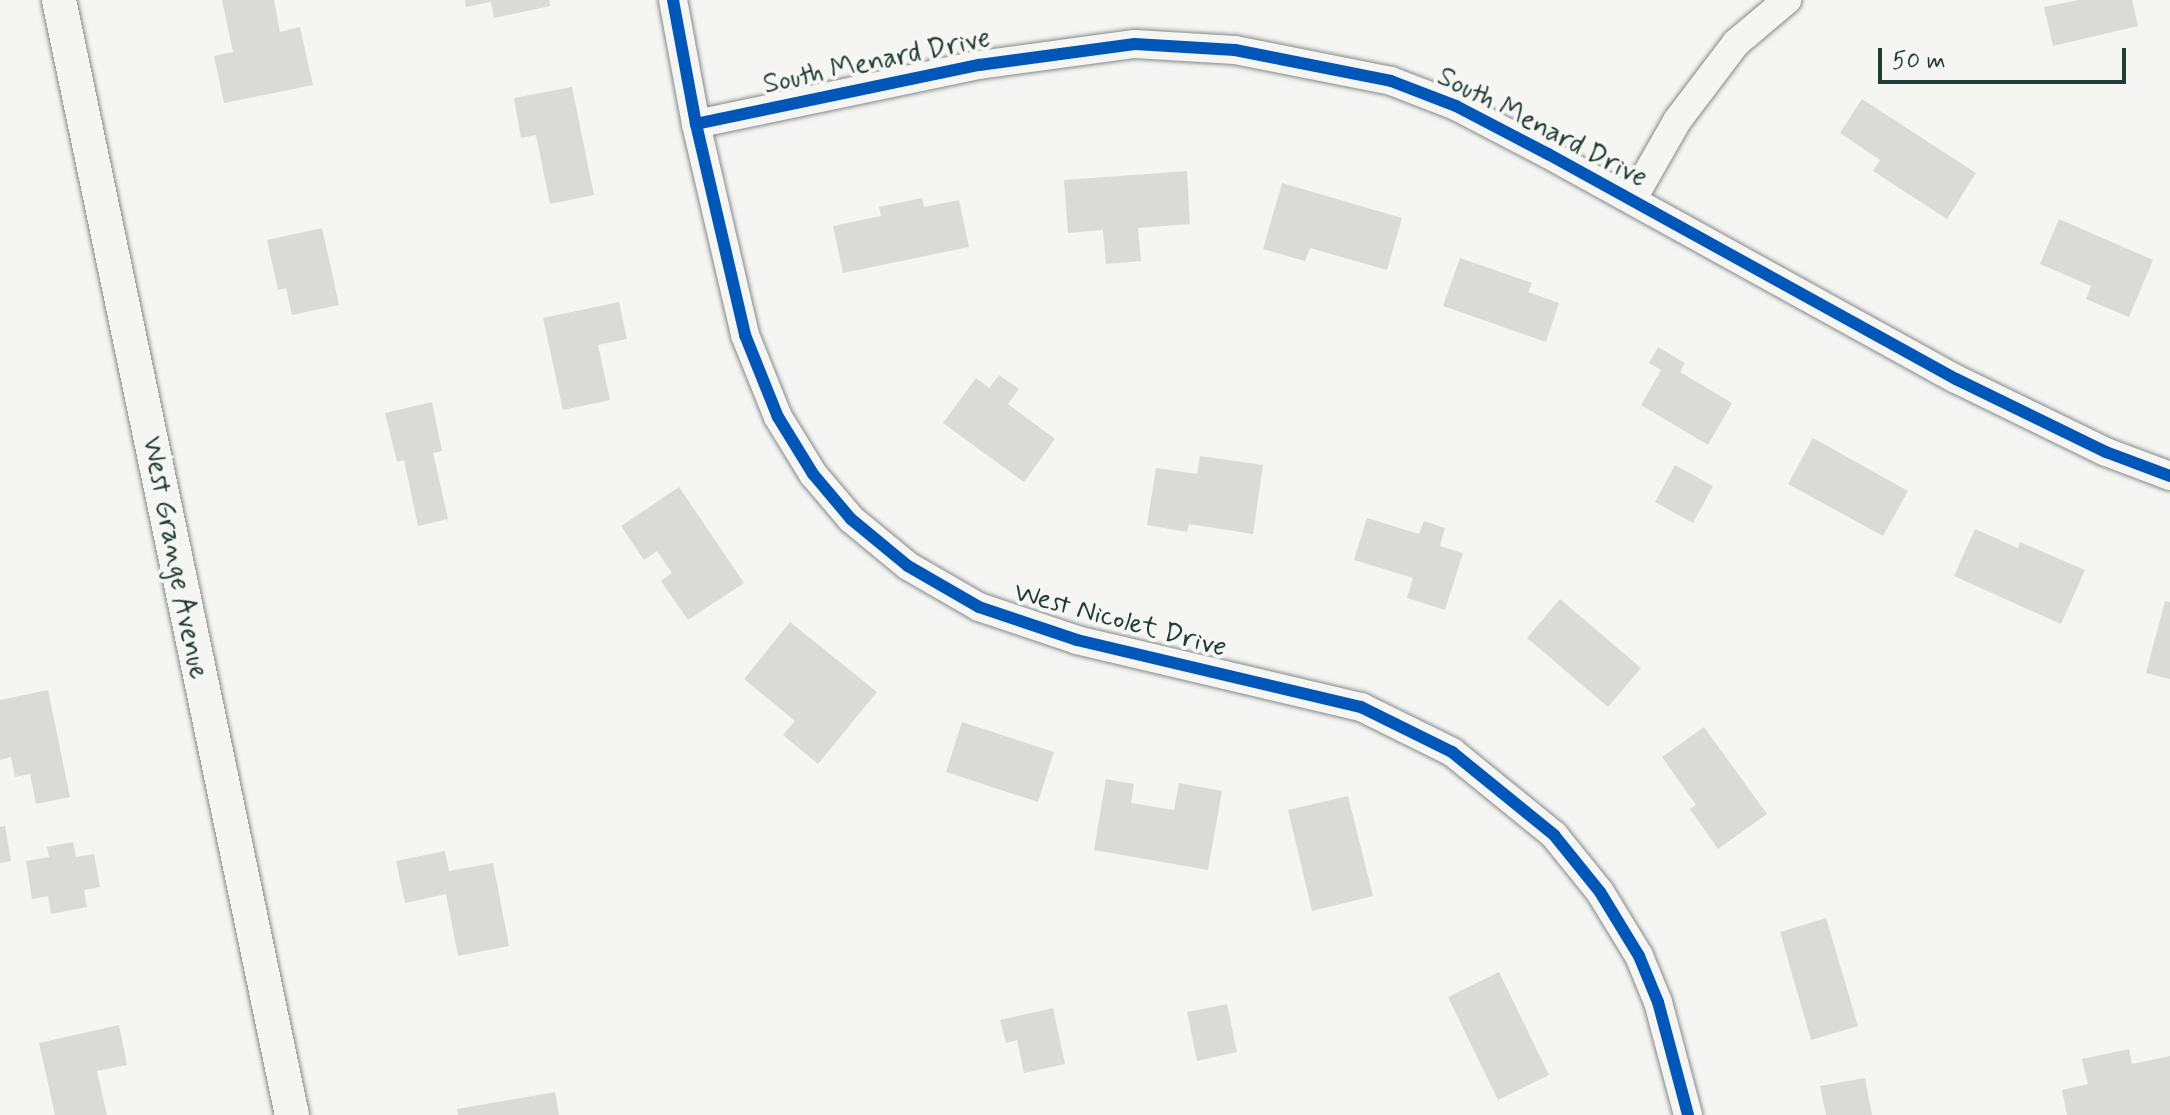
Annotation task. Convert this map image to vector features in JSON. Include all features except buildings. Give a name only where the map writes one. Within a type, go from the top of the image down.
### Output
[{"type":"street","name":"West Grange Avenue","points":[[59,0],[292,1115]]},
{"type":"street","name":"West Nicolet Drive","points":[[673,0],[696,124],[745,335],[778,417],[813,474],[851,519],[908,566],[979,607],[1077,640],[1361,707],[1452,752],[1544,825],[1600,892],[1639,956],[1658,1002],[1688,1115]]},
{"type":"street","points":[[1632,200],[1677,121],[1736,43],[1787,0]]},
{"type":"street","name":"South Menard Drive","points":[[696,124],[1067,50],[1135,44],[1235,50],[1391,81],[1456,106],[1956,379],[2106,452],[2170,476]]},
{"type":"cycle path","points":[[673,0],[696,124],[745,335],[778,417],[813,474],[851,519],[908,566],[979,607],[1077,640],[1361,707],[1452,752],[1554,835],[1600,892],[1639,956],[1658,1002],[1688,1115]]},
{"type":"cycle path","points":[[696,124],[979,65],[1135,44],[1235,50],[1391,81],[1456,106],[1548,154],[1956,379],[2106,452],[2170,476]]}]
